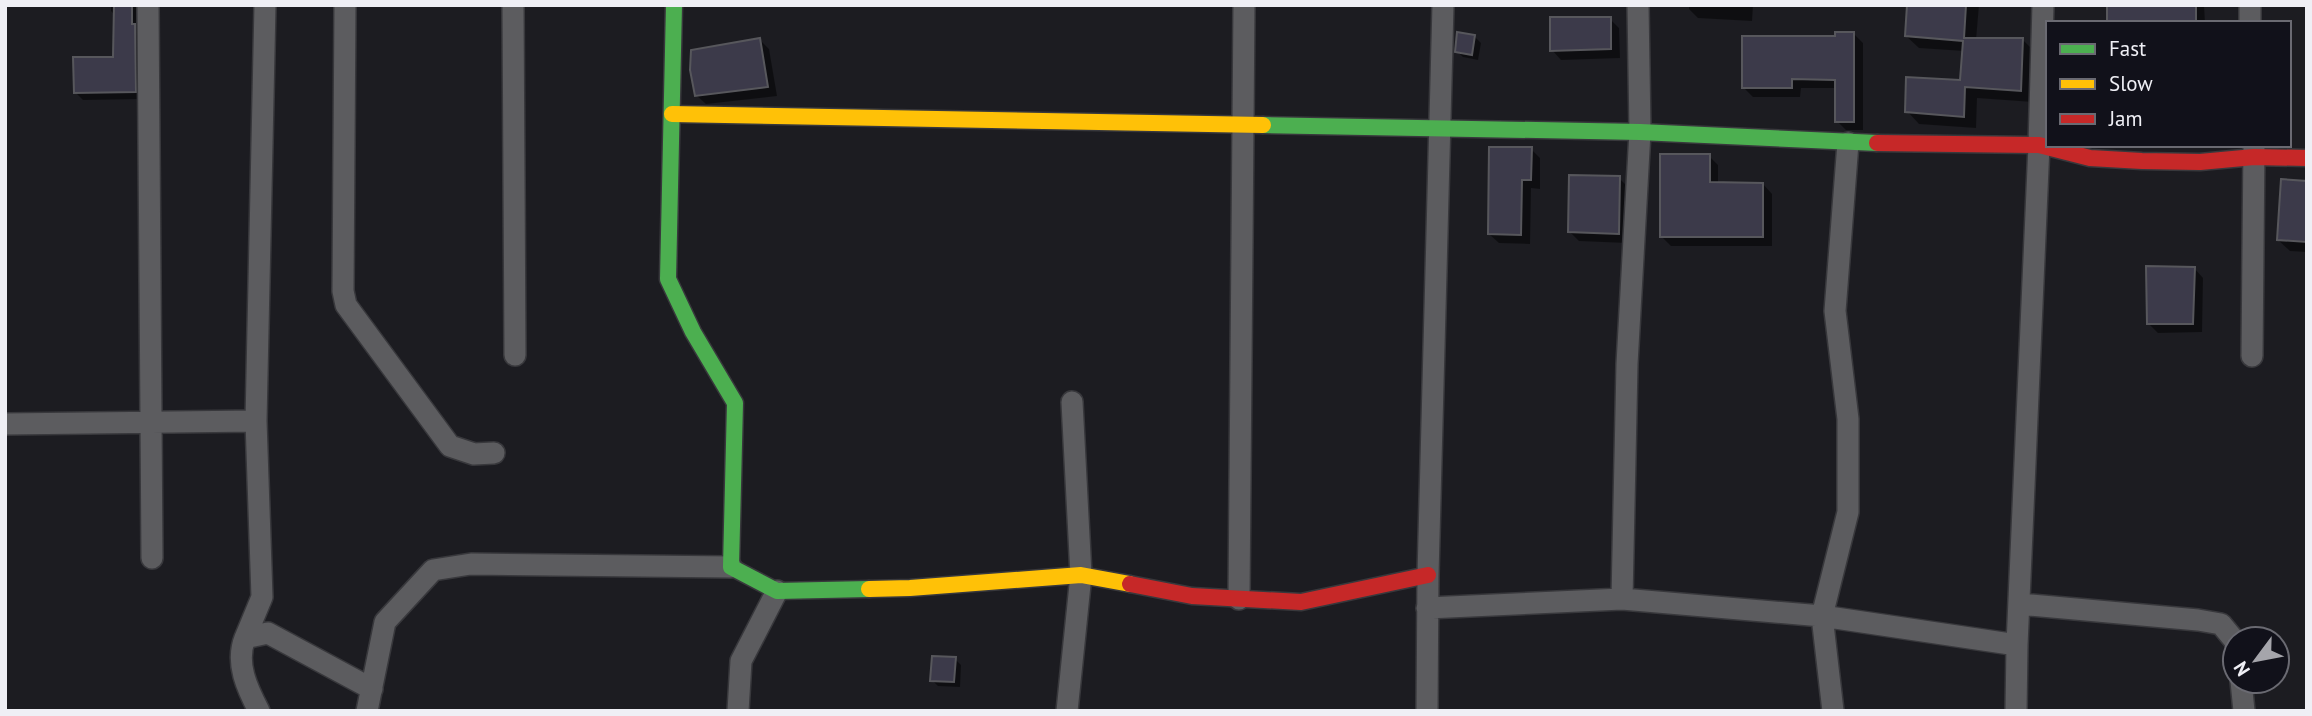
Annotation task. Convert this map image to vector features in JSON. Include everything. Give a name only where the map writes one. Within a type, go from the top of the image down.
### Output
[{"type":"street","points":[[148,5],[152,558]]},
{"type":"street","points":[[259,711],[246,685],[239,652],[262,597],[256,421],[265,5]]},
{"type":"street","points":[[345,5],[343,291],[346,305],[450,446],[474,454],[494,453]]},
{"type":"street","points":[[513,5],[515,355]]},
{"type":"street","points":[[674,5],[668,279],[694,332],[735,403],[731,567]]},
{"type":"street","points":[[1239,598],[1244,5]]},
{"type":"street","points":[[1427,711],[1427,575],[1443,5]]},
{"type":"street","points":[[1622,599],[1628,364],[1640,132],[1638,5]]},
{"type":"street","points":[[2017,711],[2017,645],[2043,5]]},
{"type":"street","points":[[672,114],[1438,127],[1640,132],[1848,143],[2046,147]]},
{"type":"street","points":[[1833,711],[1822,616],[1848,512],[1847,419],[1835,311],[1848,143]]},
{"type":"street","points":[[2047,147],[2090,158],[2200,162],[2254,151],[2307,158]]},
{"type":"street","points":[[2252,356],[2254,151]]},
{"type":"street","points":[[1066,711],[1081,575],[1072,402]]},
{"type":"street","points":[[5,424],[256,421]]},
{"type":"street","points":[[368,711],[385,622],[433,570],[471,564],[731,567],[777,592],[910,588],[1081,575],[1192,596],[1301,601],[1427,575]]},
{"type":"street","points":[[738,711],[741,661],[777,592]]},
{"type":"street","points":[[1427,608],[1622,599],[1822,616],[2017,645]]},
{"type":"street","points":[[2019,604],[2197,620],[2222,625]]},
{"type":"street","points":[[245,638],[268,633],[372,689]]},
{"type":"building","points":[[114,5],[132,5],[132,24],[135,24],[136,92],[74,93],[73,57],[113,57]]},
{"type":"building","points":[[1907,5],[1966,5],[1964,38],[2023,38],[2021,91],[1965,87],[1964,117],[1905,112],[1906,77],[1960,80],[1963,41],[1905,36]]},
{"type":"building","points":[[2107,5],[2196,5],[2196,21],[2107,21]]},
{"type":"building","points":[[1550,17],[1611,17],[1611,49],[1550,51]]},
{"type":"building","points":[[1457,32],[1475,35],[1472,55],[1455,52]]},
{"type":"building","points":[[1835,32],[1854,32],[1854,122],[1835,122],[1835,80],[1792,79],[1792,88],[1742,88],[1742,36],[1835,36]]},
{"type":"building","points":[[760,38],[768,87],[695,96],[690,70],[691,50]]},
{"type":"building","points":[[1489,147],[1532,147],[1531,180],[1522,180],[1521,235],[1488,234]]},
{"type":"building","points":[[1660,154],[1710,154],[1710,182],[1763,183],[1763,237],[1660,237]]},
{"type":"building","points":[[1569,175],[1620,176],[1619,234],[1568,232]]},
{"type":"building","points":[[2281,179],[2307,181],[2307,242],[2277,240]]},
{"type":"building","points":[[2146,266],[2195,267],[2193,324],[2147,324]]},
{"type":"building","points":[[932,656],[956,657],[954,682],[930,681]]},
{"type":"traffic: fast","points":[[674,5],[668,279],[693,332],[735,403],[731,567],[777,591],[869,589]]},
{"type":"traffic: fast","points":[[1263,125],[1640,132],[1877,143]]},
{"type":"traffic: slow","points":[[672,114],[1263,125]]},
{"type":"traffic: slow","points":[[869,589],[1081,575],[1130,584]]},
{"type":"traffic: jam","points":[[1877,143],[2046,147]]},
{"type":"traffic: jam","points":[[2047,147],[2090,158],[2142,161],[2307,158]]},
{"type":"traffic: jam","points":[[1130,584],[1192,596],[1301,602],[1428,575]]}]
